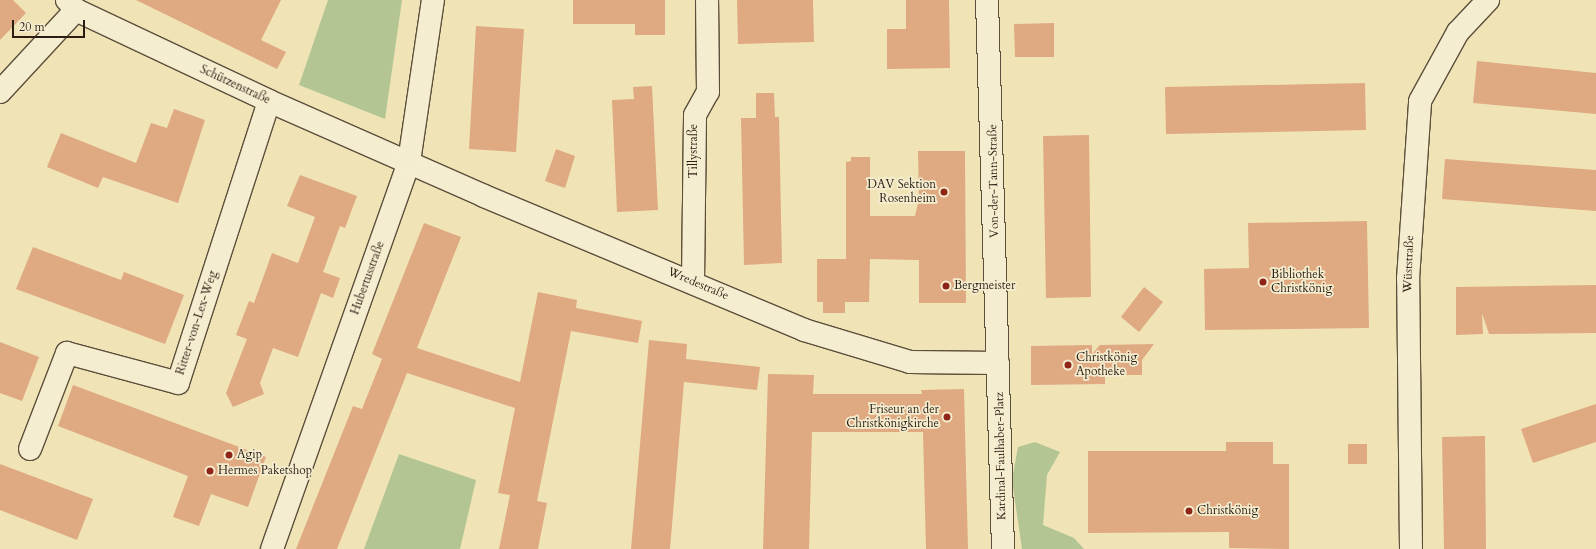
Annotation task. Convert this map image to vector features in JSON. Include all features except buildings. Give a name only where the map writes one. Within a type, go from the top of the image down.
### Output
[{"type":"street","name":"Hubertusstraße","points":[[272,549],[409,162],[433,0]]},
{"type":"street","name":"Tillystraße","points":[[693,281],[695,115],[708,92],[707,0]]},
{"type":"street","name":"Von-der-Tann-Straße","points":[[987,0],[998,363]]},
{"type":"street","name":"Wüststraße","points":[[1410,549],[1408,279],[1414,148],[1420,101],[1458,32],[1488,0]]},
{"type":"street","name":"Schützenstraße","points":[[72,5],[269,101],[409,162]]},
{"type":"street","points":[[0,92],[72,5]]},
{"type":"street","name":"Ritter-von-Lex-Weg","points":[[30,448],[67,353],[178,383],[269,101]]},
{"type":"street","name":"Wredestraße","points":[[409,162],[693,281],[804,330],[875,354],[910,362],[998,363]]},
{"type":"street","name":"Kardinal-Faulhaber-Platz","points":[[998,363],[1003,549]]},
{"type":"green space","points":[[328,0],[402,0],[385,119],[299,85]]},
{"type":"green space","points":[[1035,442],[1060,452],[1047,475],[1043,525],[1074,538],[1084,549],[1022,549],[1012,480],[1018,447]]},
{"type":"green space","points":[[399,454],[476,480],[460,549],[364,549]]},
{"type":"place","name":"DAV Sektion Rosenheim","points":[[944,192]]},
{"type":"place","name":"Bibliothek Christkönig","points":[[1263,282]]},
{"type":"place","name":"Bergmeister","points":[[946,286]]},
{"type":"place","name":"Christkönig Apotheke","points":[[1068,365]]},
{"type":"place","name":"Friseur an der Christkönigkirche","points":[[947,417]]},
{"type":"place","name":"Agip","points":[[229,455]]},
{"type":"place","name":"Hermes Paketshop","points":[[210,471]]},
{"type":"place","name":"Christkönig","points":[[1189,511]]}]
